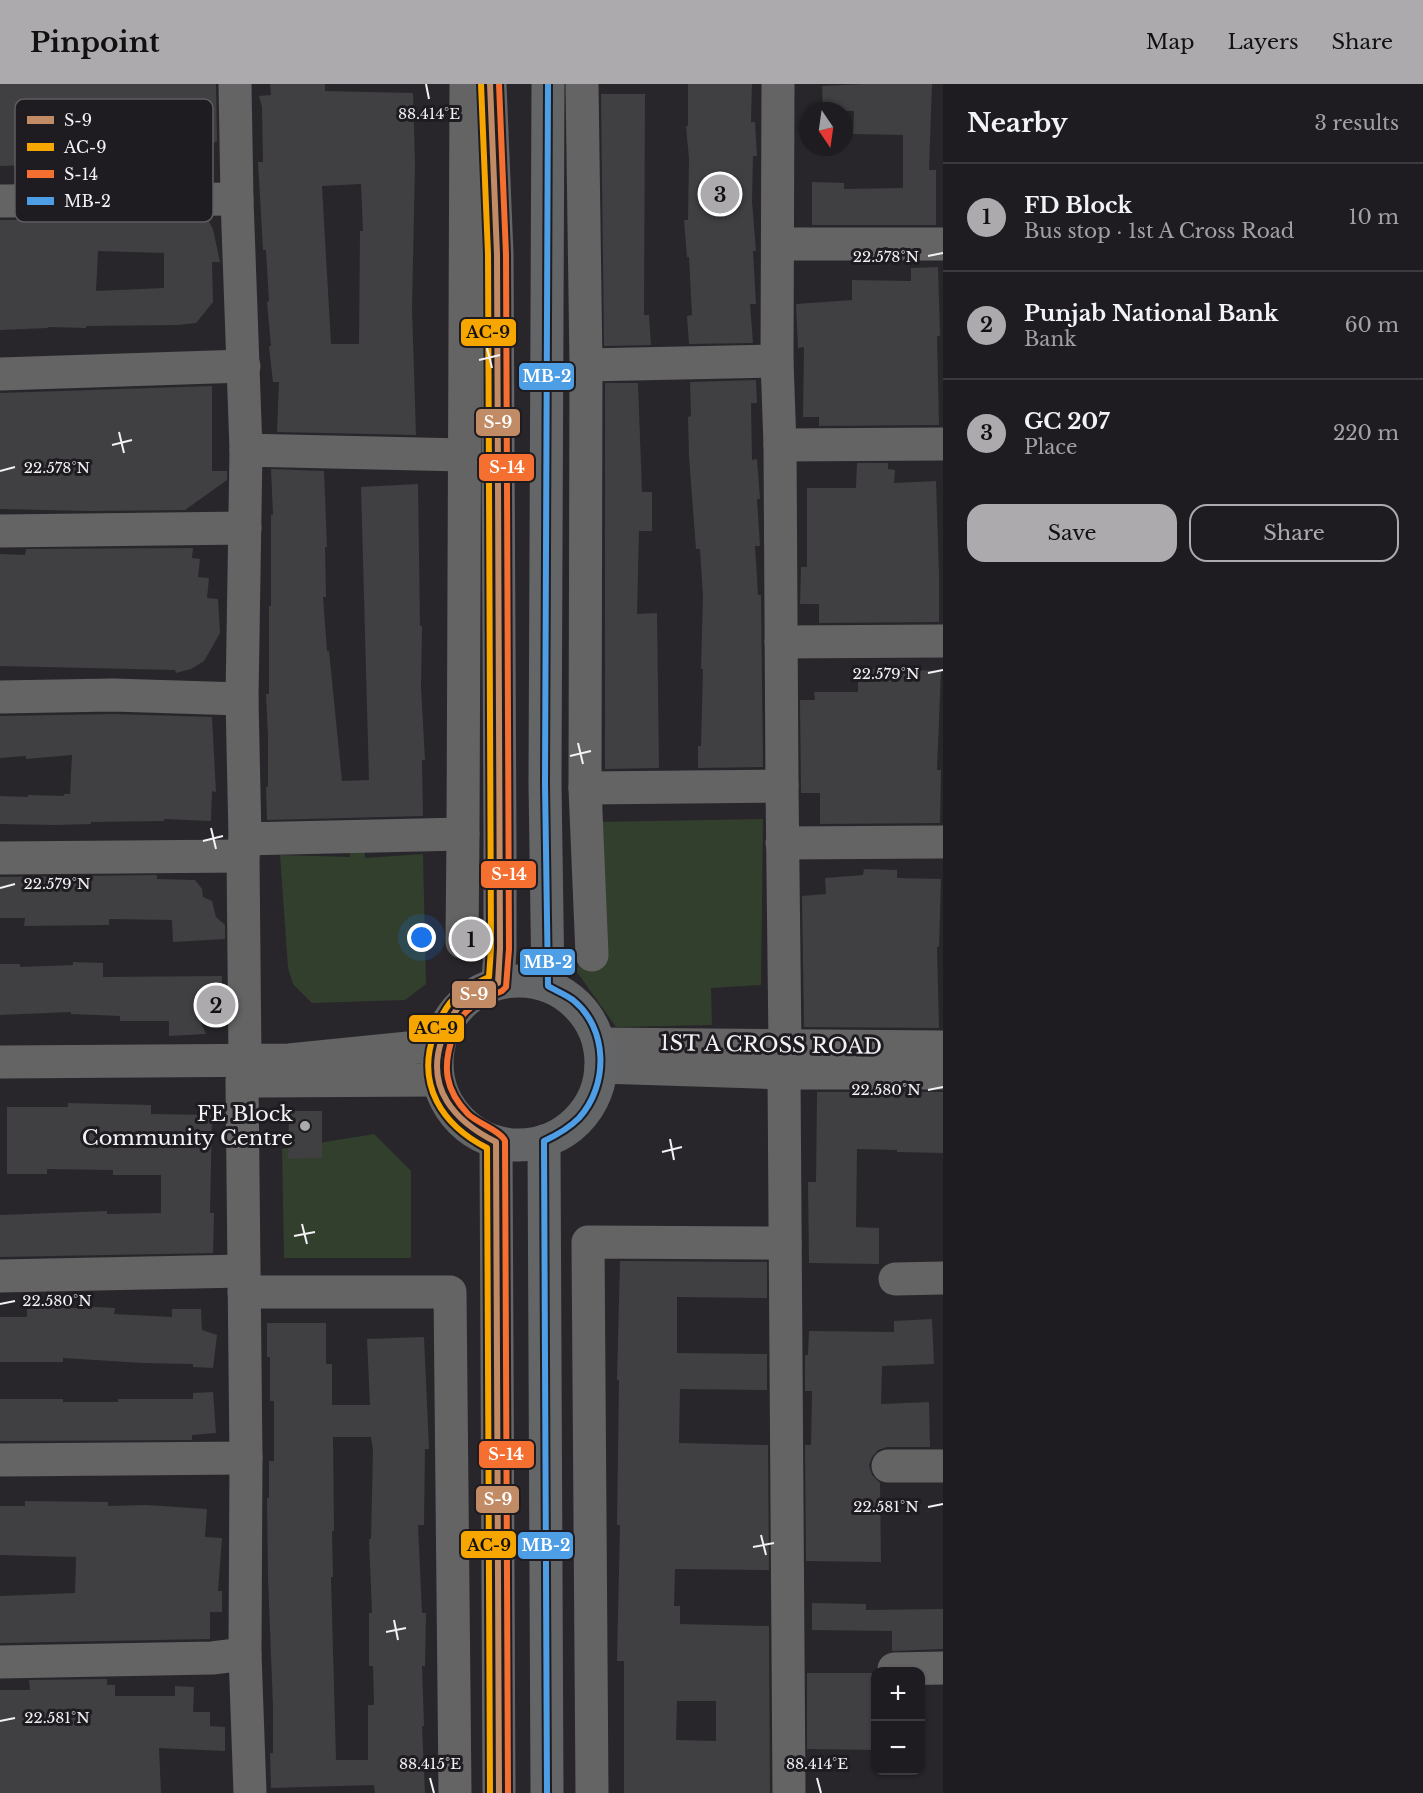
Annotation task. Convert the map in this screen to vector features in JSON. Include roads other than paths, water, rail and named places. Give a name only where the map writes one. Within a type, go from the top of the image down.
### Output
[{"type":"main road","points":[[490,84],[497,266],[500,828],[498,983]]},
{"type":"main road","points":[[548,84],[545,783],[548,986]]},
{"type":"main road","points":[[526,981],[548,986],[573,1001],[591,1023],[600,1055],[597,1089],[583,1114],[561,1133],[544,1141],[520,1145],[496,1142],[481,1136],[458,1119],[443,1095],[438,1080],[436,1067],[438,1045],[453,1013],[474,994],[498,983],[526,981]]},
{"type":"main road","points":[[544,1141],[547,1793]]},
{"type":"main road","points":[[496,1142],[499,1793]]},
{"type":"street","points":[[235,84],[246,450],[242,699],[243,1282],[246,1458],[245,1654],[250,1793]]},
{"type":"street","points":[[462,942],[466,84]]},
{"type":"street","points":[[582,84],[586,366],[585,788],[592,956]]},
{"type":"street","points":[[778,84],[777,361],[780,445],[789,1793]]},
{"type":"street","points":[[213,199],[237,199]]},
{"type":"street","points":[[0,201],[15,201]]},
{"type":"street","points":[[779,244],[943,244]]},
{"type":"street","points":[[586,366],[777,361]]},
{"type":"street","points":[[0,374],[244,366]]},
{"type":"street","points":[[780,445],[943,444]]},
{"type":"street","points":[[246,450],[464,455]]},
{"type":"street","points":[[0,531],[245,528]]},
{"type":"street","points":[[781,642],[943,641]]},
{"type":"street","points":[[0,697],[113,695],[242,699]]},
{"type":"street","points":[[585,788],[782,786]]},
{"type":"street","points":[[0,858],[244,848],[464,834]]},
{"type":"street","points":[[782,843],[943,842]]},
{"type":"street","points":[[0,1082],[134,1071],[243,1070],[289,1060],[438,1045]]},
{"type":"street","name":"1ST A CROSS ROAD","points":[[600,1055],[922,1064],[943,1047]]},
{"type":"street","points":[[0,1062],[134,1071]]},
{"type":"street","points":[[243,1070],[300,1082],[438,1080]]},
{"type":"street","points":[[592,1793],[588,1242],[785,1243]]},
{"type":"street","points":[[0,1276],[243,1282],[450,1292],[455,1793]]},
{"type":"street","points":[[895,1279],[943,1278]]},
{"type":"street","points":[[0,1460],[246,1458]]},
{"type":"street","points":[[888,1466],[943,1466]]},
{"type":"street","points":[[0,1662],[212,1658],[245,1654]]},
{"type":"street","points":[[925,1668],[943,1668]]},
{"type":"place","name":"GC 207","points":[[720,194]]},
{"type":"place","name":"FD Block","points":[[471,939]]},
{"type":"place","name":"Punjab National Bank","points":[[216,1005]]},
{"type":"place","name":"FE Block Community Centre","points":[[305,1126]]}]
